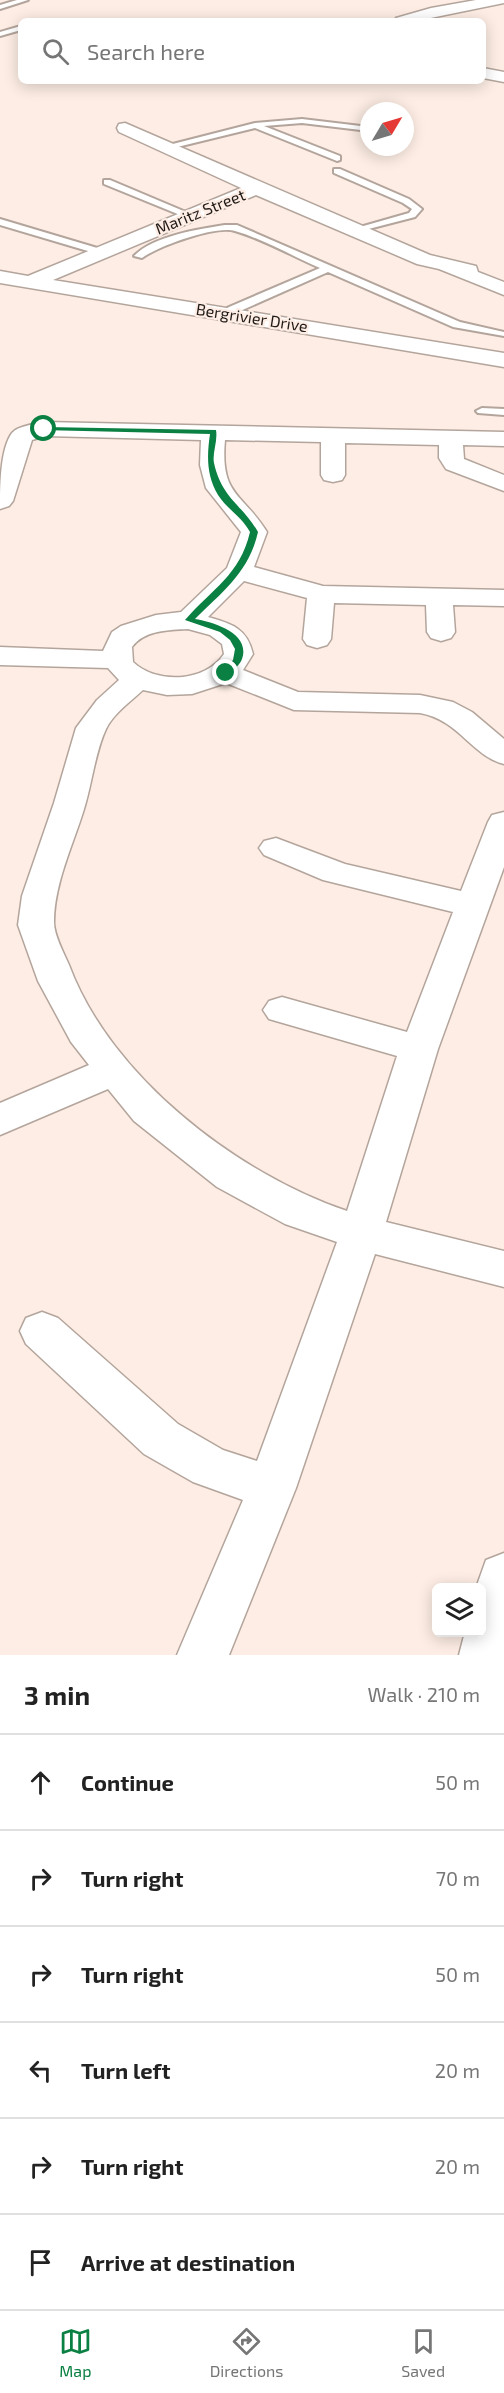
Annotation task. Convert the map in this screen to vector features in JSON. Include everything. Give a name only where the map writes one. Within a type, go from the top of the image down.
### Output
[{"type":"street","points":[[411,18],[431,12],[501,0]]},
{"type":"street","points":[[486,74],[504,77]]},
{"type":"street","points":[[125,128],[256,188]]},
{"type":"street","name":"Maritz Street","points":[[33,281],[256,188],[424,260],[446,267],[469,270]]},
{"type":"street","points":[[446,267],[504,289]]},
{"type":"street","name":"Bergrivier Drive","points":[[0,277],[504,360]]},
{"type":"street","points":[[0,501],[22,436],[34,430],[504,439]]},
{"type":"street","points":[[189,620],[239,571],[254,532],[247,520],[222,495],[214,476],[210,460],[214,432]]},
{"type":"street","points":[[333,434],[333,476]]},
{"type":"street","points":[[451,437],[451,458],[455,464],[504,484]]},
{"type":"street","points":[[239,571],[322,594],[504,598]]},
{"type":"street","points":[[317,639],[322,594]]},
{"type":"street","points":[[439,597],[441,632]]},
{"type":"street","points":[[0,656],[127,669],[155,684],[176,686],[197,685],[226,673],[237,660],[239,649],[234,639],[223,630],[208,624],[189,620],[151,624],[135,630],[123,639],[117,649],[127,669]]},
{"type":"street","points":[[127,669],[108,706],[91,728],[70,803],[39,896],[36,925],[56,981],[84,1033],[148,1111],[232,1176],[300,1212],[361,1233],[504,1269]]},
{"type":"street","points":[[226,673],[294,701],[420,704],[442,708],[461,718],[504,755]]},
{"type":"street","points":[[203,1655],[272,1488],[361,1233],[419,1049],[504,822]]},
{"type":"street","points":[[276,848],[335,872],[474,906]]},
{"type":"street","points":[[282,1010],[419,1049]]},
{"type":"street","points":[[0,1120],[114,1070]]},
{"type":"street","points":[[42,1331],[161,1439],[183,1454],[210,1467],[272,1488]]},
{"type":"street","points":[[485,1655],[504,1577]]},
{"type":"lane","points":[[0,7],[25,0]]},
{"type":"lane","points":[[0,34],[18,29]]},
{"type":"lane","points":[[165,147],[254,125],[286,121],[360,128]]},
{"type":"lane","points":[[254,125],[338,158]]},
{"type":"lane","points":[[337,171],[406,201],[417,209],[412,215],[356,231]]},
{"type":"lane","points":[[107,183],[188,215]]},
{"type":"lane","points":[[0,222],[101,252]]},
{"type":"lane","points":[[139,256],[153,247],[218,227],[234,227],[457,325],[501,334]]},
{"type":"lane","points":[[227,313],[240,305],[327,269]]},
{"type":"lane","points":[[482,411],[504,412]]},
{"type":"route","points":[[44,429],[214,432],[210,460],[214,476],[222,495],[247,520],[254,532],[239,571],[189,620],[223,630],[234,639],[239,649],[237,660],[226,673]]}]
